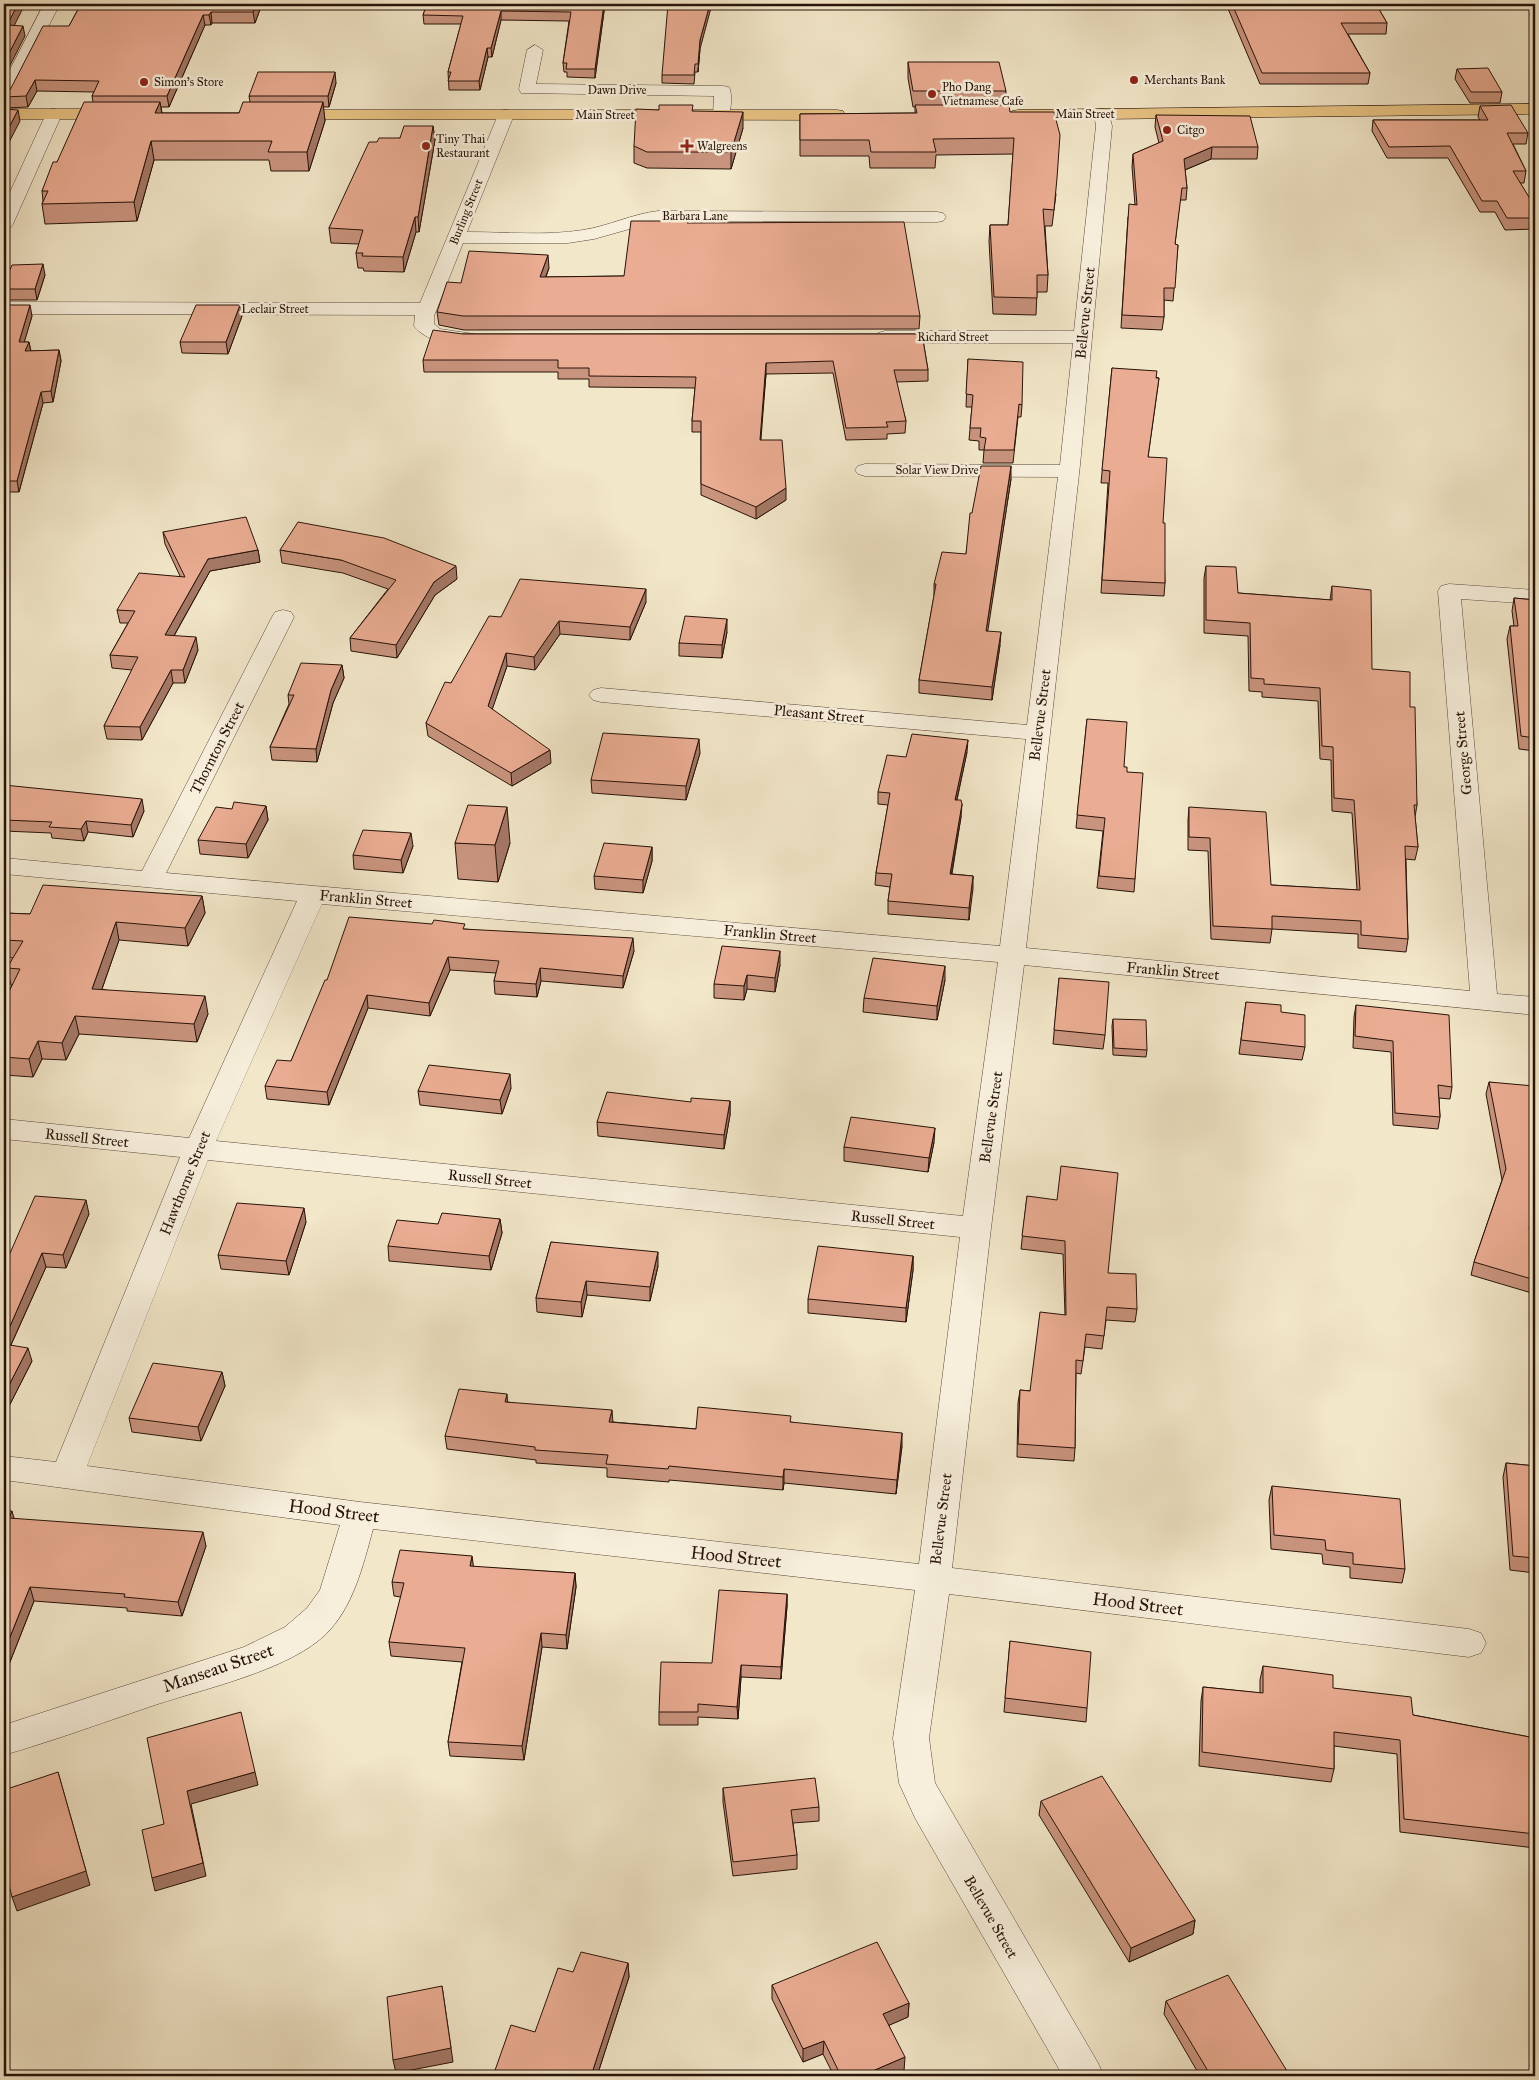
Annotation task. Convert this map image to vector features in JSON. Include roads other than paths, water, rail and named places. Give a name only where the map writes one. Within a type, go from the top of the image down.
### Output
[{"type":"main road","name":"Main Street","points":[[999,115],[1535,109]]},
{"type":"main road","points":[[4,114],[133,114]]},
{"type":"main road","name":"Main Street","points":[[270,115],[850,115]]},
{"type":"street","points":[[4,96],[52,4]]},
{"type":"street","name":"Dawn Drive","points":[[535,50],[527,90],[723,91],[722,115]]},
{"type":"street","points":[[4,224],[54,114]]},
{"type":"street","name":"Bellevue Street","points":[[1084,2076],[928,1807],[917,1784],[911,1738],[934,1579],[976,1228],[1012,956],[1069,471],[1104,126],[1102,114]]},
{"type":"street","name":"Burling Street","points":[[426,309],[506,115]]},
{"type":"street","name":"Barbara Lane","points":[[456,237],[574,237],[638,218],[658,216],[937,218]]},
{"type":"street","name":"Leclair Street","points":[[4,308],[426,309]]},
{"type":"street","points":[[426,309],[424,326],[434,334],[448,337],[484,338]]},
{"type":"street","name":"Richard Street","points":[[863,338],[1082,338]]},
{"type":"street","name":"Solar View Drive","points":[[865,470],[1069,471]]},
{"type":"street","name":"George Street","points":[[1484,1001],[1449,591],[1535,597]]},
{"type":"street","name":"Thornton Street","points":[[151,878],[283,617]]},
{"type":"street","name":"Pleasant Street","points":[[601,694],[1037,732]]},
{"type":"street","name":"Franklin Street","points":[[4,866],[1012,956],[1535,1006]]},
{"type":"street","name":"Hawthorne Street","points":[[67,1475],[198,1149],[312,895]]},
{"type":"street","name":"Russell Street","points":[[4,1129],[976,1228]]},
{"type":"street","name":"Hood Street","points":[[4,1468],[360,1515],[934,1579],[1469,1643]]},
{"type":"street","name":"Manseau Street","points":[[4,1740],[254,1658],[281,1647],[319,1618],[332,1599],[360,1515]]},
{"type":"place","name":"Merchants Bank","points":[[1134,80]]},
{"type":"place","name":"Simon's Store","points":[[144,82]]},
{"type":"place","name":"Pho Dang Vietnamese Cafe","points":[[932,94]]},
{"type":"place","name":"Citgo","points":[[1167,130]]},
{"type":"place","name":"Tiny Thai Restaurant","points":[[426,146]]},
{"type":"place","name":"Walgreens","points":[[687,146]]}]
